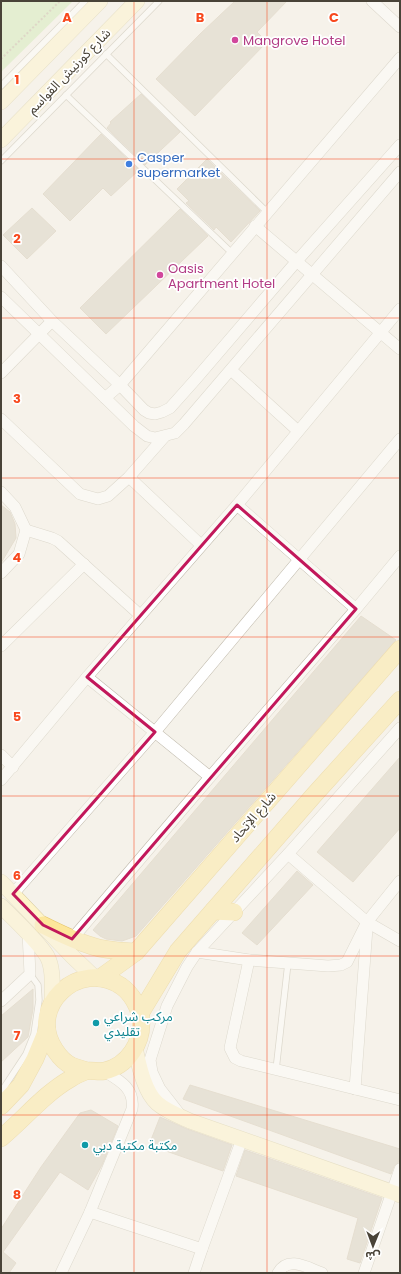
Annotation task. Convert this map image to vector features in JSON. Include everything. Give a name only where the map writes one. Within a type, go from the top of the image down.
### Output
[{"type":"main road","name":"شارع الإتحاد","points":[[98,978],[136,952],[400,650]]},
{"type":"main road","points":[[140,1014],[178,951],[314,795],[400,700]]},
{"type":"main road","points":[[213,911],[234,912]]},
{"type":"main road","points":[[43,925],[93,947],[136,952]]},
{"type":"main road","points":[[86,978],[98,978],[114,982],[126,990],[135,1001],[140,1014],[141,1026],[139,1038],[135,1048],[125,1060],[104,1071],[86,1071],[72,1066],[60,1057],[51,1044],[47,1030],[47,1015],[52,1002],[61,991],[72,982],[86,978]]},
{"type":"main road","points":[[1,1106],[21,1085],[35,1059],[47,1030]]},
{"type":"main road","points":[[1,1138],[50,1093],[70,1078],[86,1071]]},
{"type":"street","name":"شارع كورنيش القواسم","points":[[1,102],[100,1]]},
{"type":"street","name":"شارع كورنيش القواسم","points":[[1,140],[137,1]]},
{"type":"street","points":[[372,1],[400,28]]},
{"type":"street","points":[[105,398],[120,385],[400,58]]},
{"type":"street","points":[[1,266],[52,321],[120,385],[144,410],[149,413],[156,414],[170,408],[296,262],[400,145]]},
{"type":"street","points":[[1,297],[134,426],[147,436],[155,438],[175,433],[231,370],[400,172]]},
{"type":"street","points":[[255,226],[400,349]]},
{"type":"street","points":[[1,780],[140,615],[237,505],[400,309]]},
{"type":"street","points":[[1,373],[52,321]]},
{"type":"street","points":[[231,370],[298,431]]},
{"type":"street","points":[[1,419],[80,494],[98,499],[108,496],[129,477],[165,436]]},
{"type":"street","points":[[13,894],[155,732],[400,439]]},
{"type":"street","points":[[129,477],[202,545]]},
{"type":"street","points":[[1,492],[15,507],[26,530],[19,554],[1,573]]},
{"type":"street","points":[[237,505],[356,609]]},
{"type":"street","points":[[26,530],[52,538],[84,564],[140,615]]},
{"type":"street","points":[[72,939],[400,556]]},
{"type":"street","points":[[1,646],[84,564]]},
{"type":"street","points":[[87,677],[210,777]]},
{"type":"street","points":[[183,1118],[160,1089],[152,1072],[150,1060],[166,1006],[187,967],[197,952],[288,854],[400,728]]},
{"type":"street","points":[[1,755],[13,767]]},
{"type":"street","points":[[288,854],[367,922],[400,940]]},
{"type":"street","points":[[197,952],[249,960],[328,966],[341,965],[347,962],[367,922],[400,881]]},
{"type":"street","points":[[1,882],[72,956],[98,978]]},
{"type":"street","points":[[1,906],[28,933],[47,957],[52,975],[52,1002]]},
{"type":"street","points":[[354,1089],[367,922]]},
{"type":"street","points":[[1,1001],[30,974],[28,933]]},
{"type":"street","points":[[249,960],[230,1048],[235,1058],[276,1070],[400,1100]]},
{"type":"street","points":[[135,1048],[144,1082],[156,1102],[169,1111],[183,1118],[396,1193]]},
{"type":"street","points":[[61,1273],[90,1212],[132,1104],[132,1098],[128,1088],[120,1080],[104,1071]]},
{"type":"street","points":[[194,1273],[242,1139]]},
{"type":"street","points":[[364,1273],[396,1193],[400,1169]]},
{"type":"street","points":[[90,1212],[202,1249]]},
{"type":"street","points":[[278,1273],[288,1264],[295,1263],[322,1273]]},
{"type":"lane","points":[[1,86],[85,1]]},
{"type":"lane","points":[[1,161],[159,1]]},
{"type":"lane","points":[[106,54],[267,212]]},
{"type":"lane","points":[[66,95],[232,253]]},
{"type":"lane","points":[[276,1070],[288,963]]},
{"type":"lane","points":[[1,1092],[26,1054],[34,1034],[39,1000],[38,985],[30,974]]},
{"type":"path","points":[[1,59],[60,1]]},
{"type":"highlighted area","points":[[237,505],[356,609],[72,939],[43,925],[13,894],[155,732],[87,677]]},
{"type":"green space","points":[[1,1],[73,1],[1,72]]},
{"type":"building","points":[[235,1],[287,1],[257,32],[267,42],[195,116],[156,79]]},
{"type":"building","points":[[141,94],[180,132],[145,165],[107,128],[111,123],[110,122]]},
{"type":"building","points":[[101,134],[139,170],[111,196],[103,188],[70,221],[43,194]]},
{"type":"building","points":[[207,159],[260,211],[231,242],[216,227],[214,230],[186,203],[189,201],[177,189]]},
{"type":"building","points":[[32,208],[56,231],[27,259],[3,235]]},
{"type":"building","name":"Oasis Apartment Hotel","points":[[180,209],[208,236],[106,334],[80,308]]},
{"type":"building","points":[[1,505],[10,512],[15,524],[16,538],[1,563]]},
{"type":"building","points":[[361,616],[396,640],[136,936],[122,941],[106,939],[100,936],[93,930]]},
{"type":"building","points":[[400,757],[400,828],[353,882],[317,852]]},
{"type":"building","points":[[297,871],[313,885],[257,945],[242,933]]},
{"type":"building","points":[[33,989],[33,1009],[28,1037],[1,1062],[1,1016]]},
{"type":"building","points":[[190,1085],[400,1149],[398,1163],[394,1166],[391,1174],[183,1099]]},
{"type":"building","name":"مكتبة مكتبة دبي","points":[[91,1110],[118,1126],[102,1165],[88,1190],[60,1172],[3,1252],[16,1263],[9,1273],[1,1273],[1,1229],[41,1167],[80,1113]]},
{"type":"building","points":[[160,1117],[187,1129],[232,1145],[223,1171],[149,1145]]},
{"type":"building","points":[[245,1150],[382,1198],[360,1263],[347,1259],[358,1218],[236,1176]]},
{"type":"place","name":"Mangrove Hotel","points":[[235,40]]},
{"type":"place","name":"Casper supermarket","points":[[129,164]]},
{"type":"place","name":"Oasis Apartment Hotel","points":[[160,275]]},
{"type":"place","name":"مركب شراعي تقليدي","points":[[96,1023]]},
{"type":"place","name":"مكتبة مكتبة دبي","points":[[85,1145]]}]
